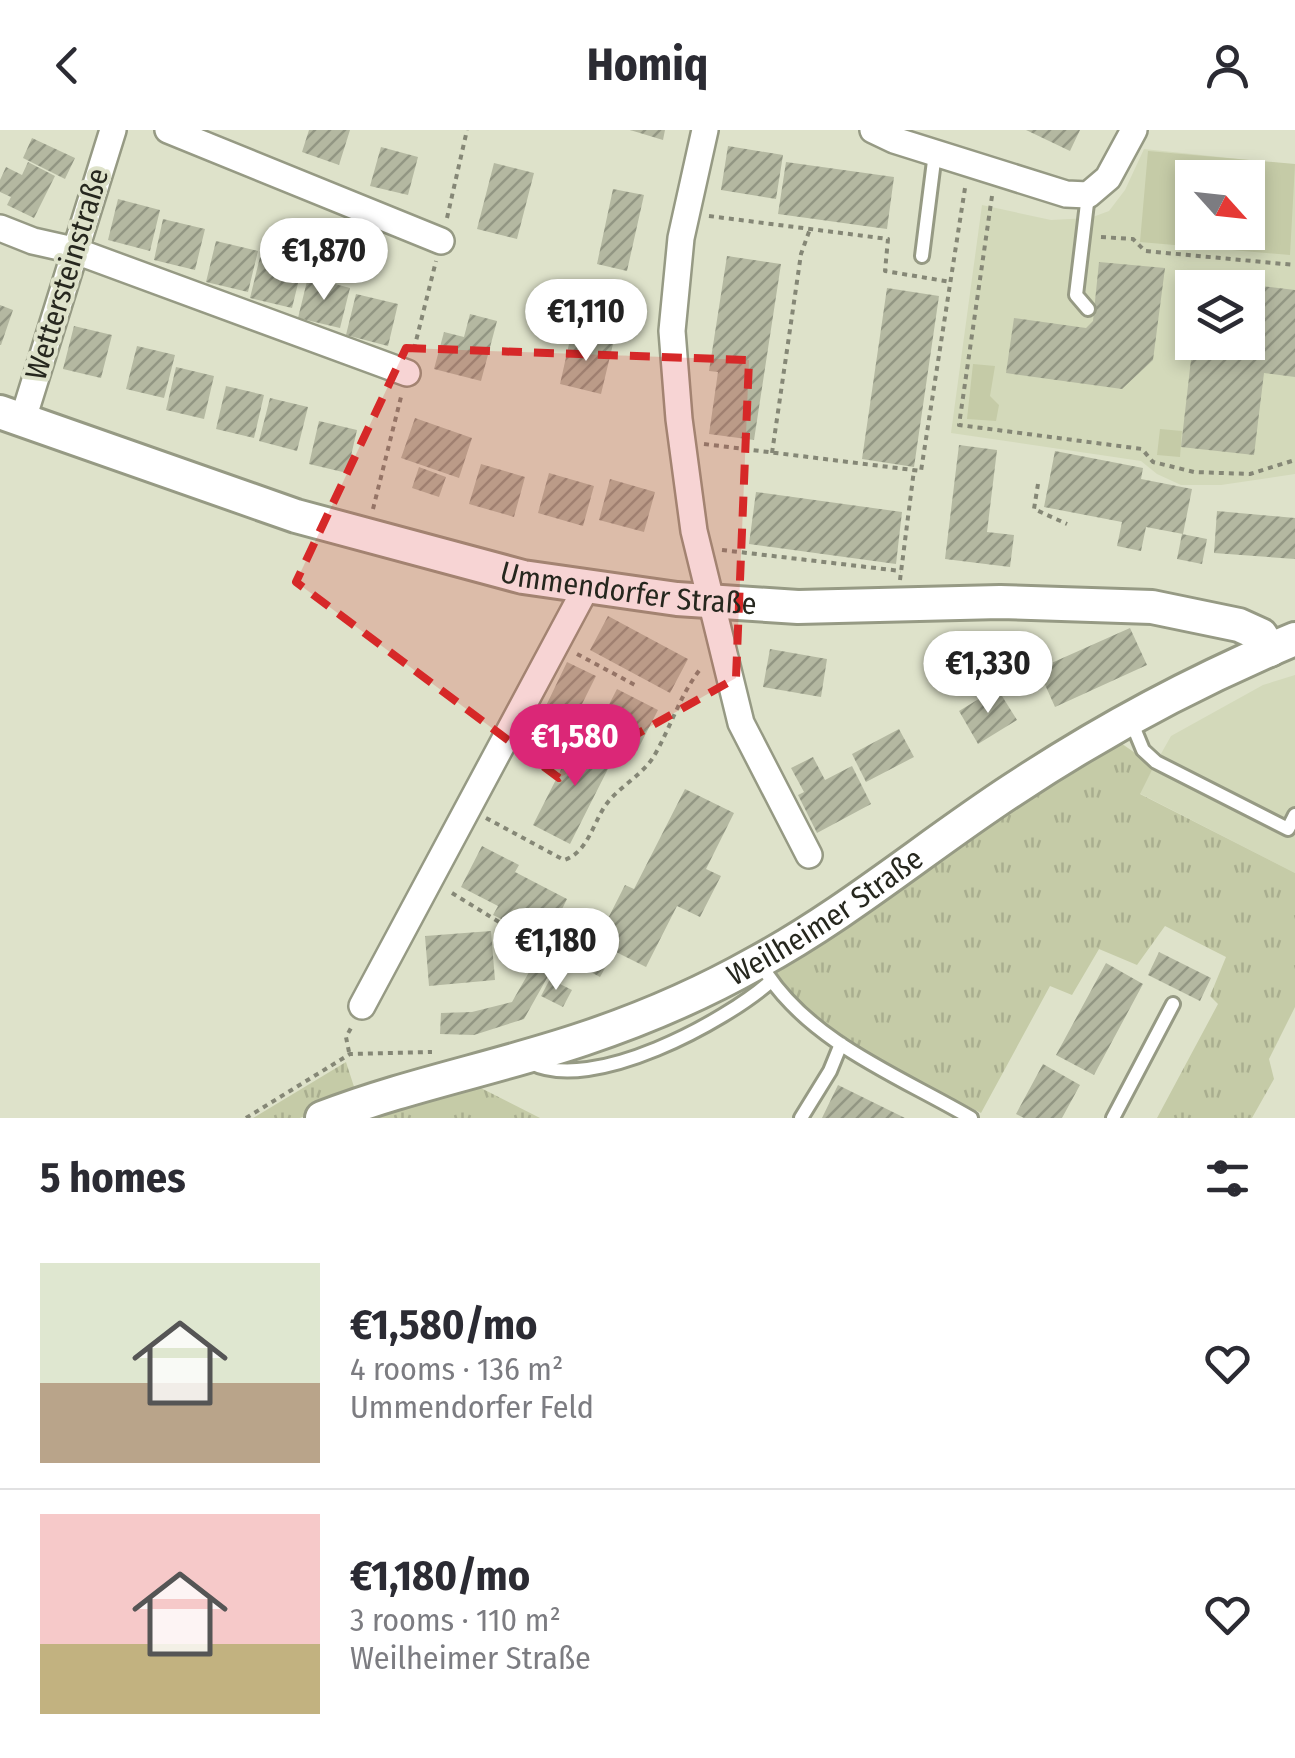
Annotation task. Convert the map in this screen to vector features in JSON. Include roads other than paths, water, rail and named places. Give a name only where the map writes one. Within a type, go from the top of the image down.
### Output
[{"type":"street","name":"Wettersteinstraße","points":[[12,415],[112,130]]},
{"type":"street","points":[[168,130],[441,241]]},
{"type":"street","points":[[705,130],[680,238],[672,331],[682,442],[698,547],[741,722],[810,856]]},
{"type":"street","points":[[889,133],[995,172],[1066,194],[1088,195],[1108,178],[1134,130]]},
{"type":"street","points":[[0,228],[33,242],[73,250],[408,373]]},
{"type":"street","name":"Ummendorfer Straße","points":[[12,415],[296,516],[523,577],[710,602],[798,608],[1000,602],[1152,607],[1239,624],[1282,644]]},
{"type":"street","points":[[362,1006],[588,586]]},
{"type":"street","name":"Weilheimer Straße","points":[[322,1118],[362,1102],[580,1040],[765,971],[839,912],[1012,790],[1130,718],[1282,644]]},
{"type":"lane","points":[[922,256],[935,153]]},
{"type":"lane","points":[[1088,195],[1076,295],[1088,309]]},
{"type":"lane","points":[[1130,718],[1144,750],[1156,762],[1291,831],[1295,815]]},
{"type":"lane","points":[[765,971],[803,1017],[842,1044],[971,1118]]},
{"type":"lane","points":[[1113,1118],[1173,1004]]},
{"type":"lane","points":[[802,1118],[842,1044]]}]
